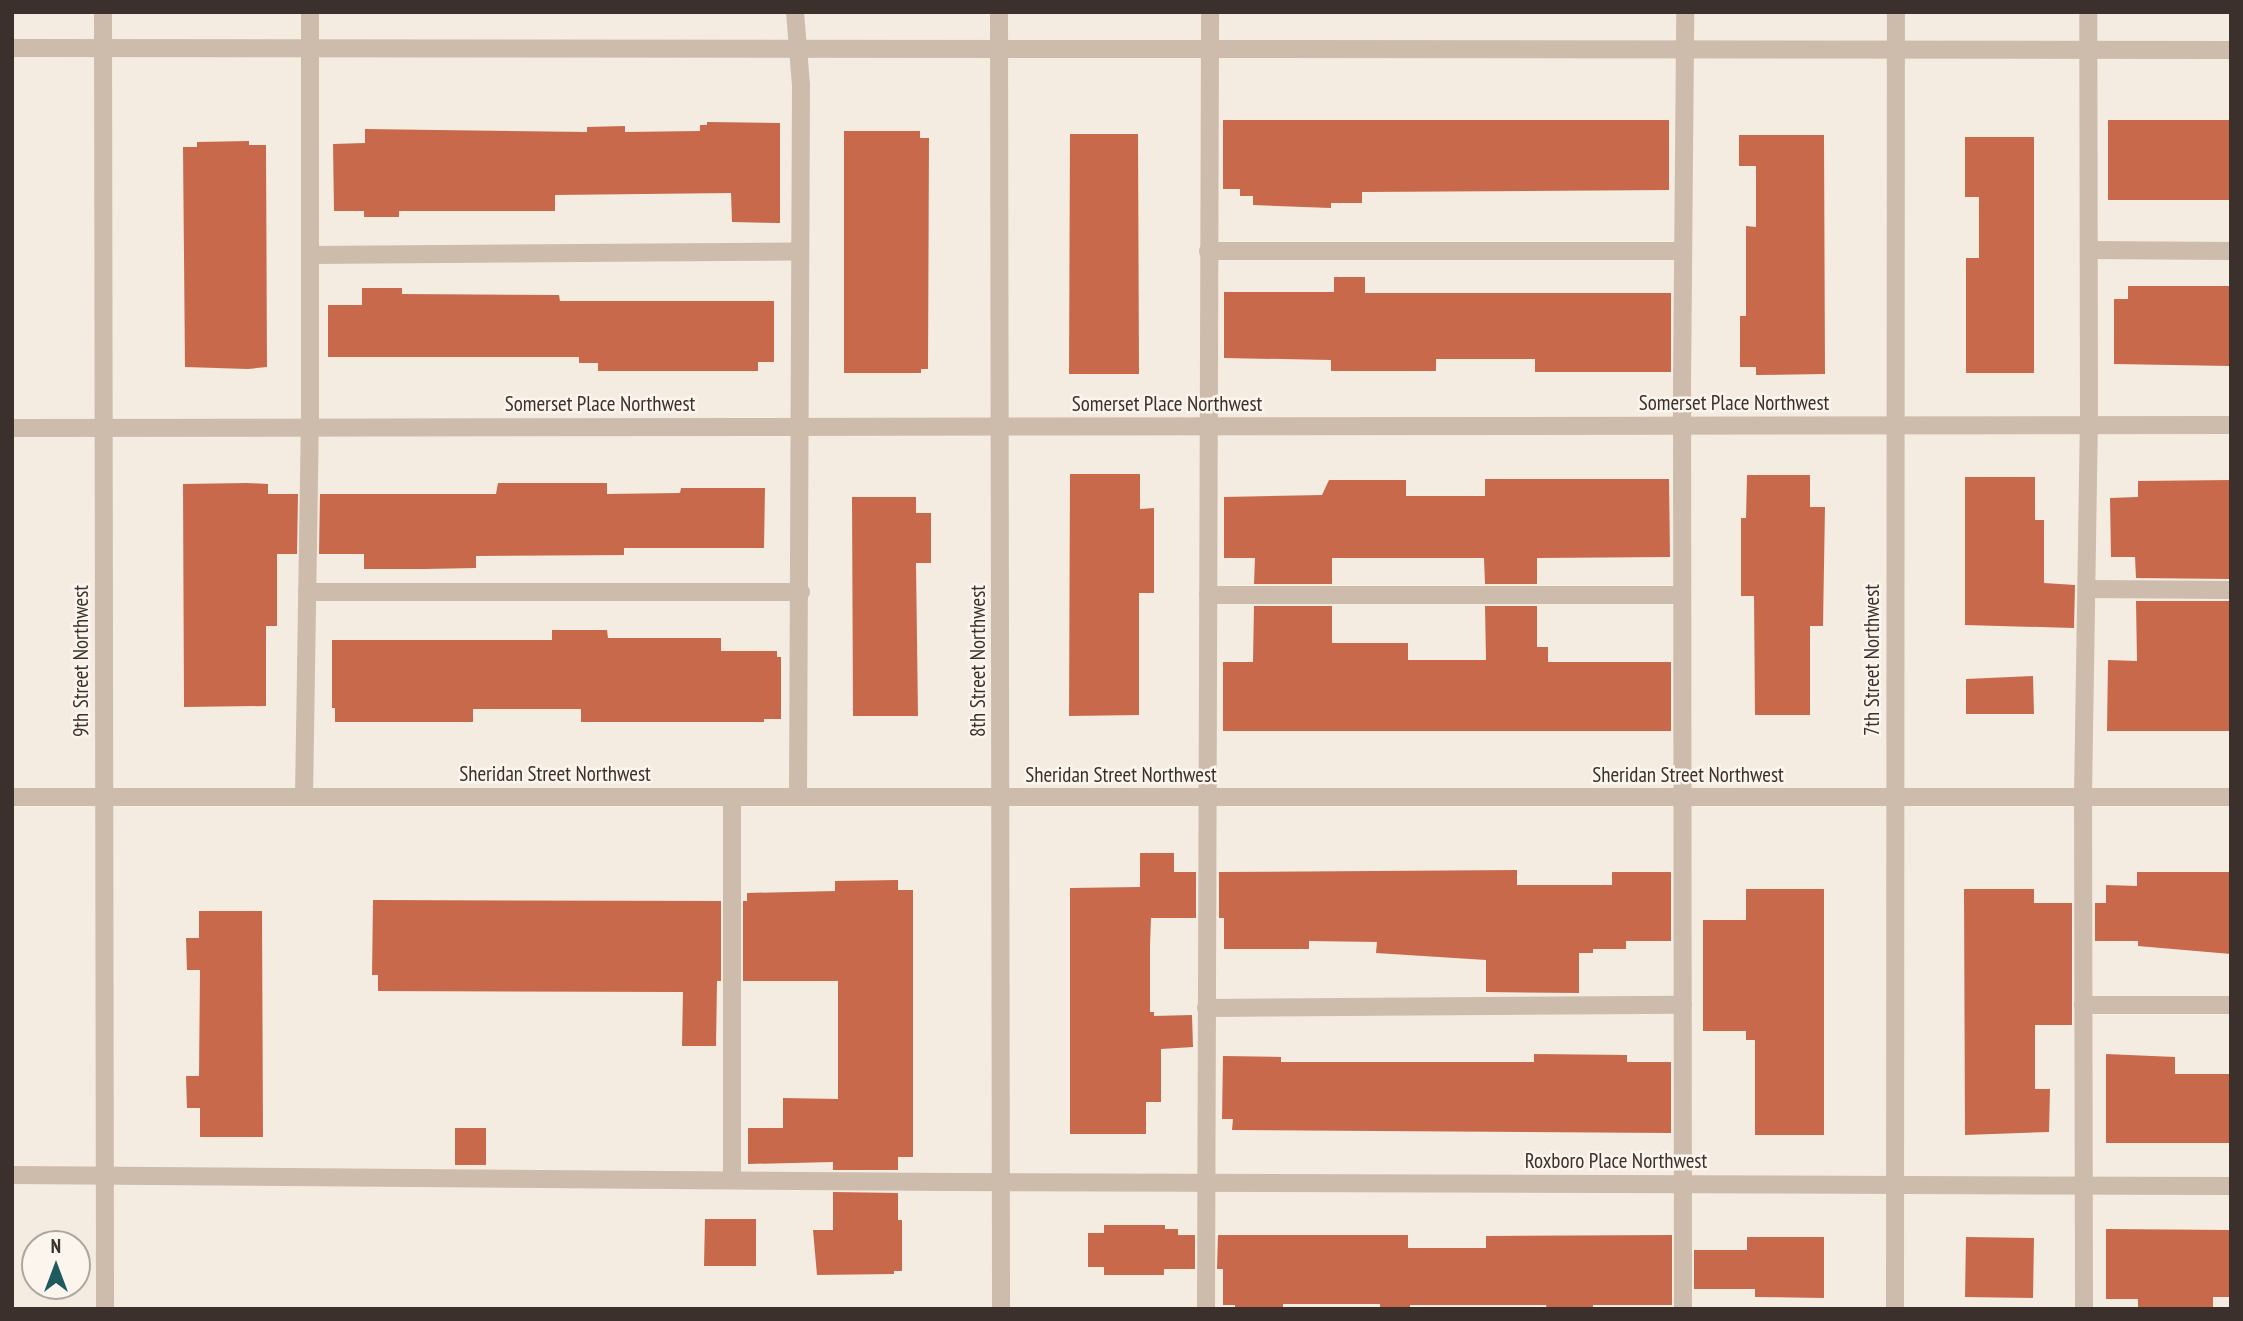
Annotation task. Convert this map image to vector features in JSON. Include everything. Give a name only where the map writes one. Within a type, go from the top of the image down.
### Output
[{"type":"street","name":"9th Street Northwest","points":[[103,12],[105,1309]]},
{"type":"street","points":[[304,797],[310,427],[310,12]]},
{"type":"street","points":[[795,12],[801,85],[801,592],[798,797]]},
{"type":"street","name":"8th Street Northwest","points":[[999,12],[1001,1309]]},
{"type":"street","points":[[1206,1309],[1210,12]]},
{"type":"street","points":[[1683,1309],[1682,426],[1685,12]]},
{"type":"street","name":"7th Street Northwest","points":[[1895,1309],[1896,12]]},
{"type":"street","points":[[2084,1309],[2083,797],[2089,425],[2088,12]]},
{"type":"street","points":[[12,48],[2231,50]]},
{"type":"street","points":[[2089,250],[2231,251]]},
{"type":"street","points":[[1208,251],[1683,251]]},
{"type":"street","points":[[310,255],[800,253]]},
{"type":"street","name":"Somerset Place Northwest","points":[[12,428],[2231,425]]},
{"type":"street","points":[[2087,589],[2231,590]]},
{"type":"street","points":[[307,592],[801,592]]},
{"type":"street","points":[[1208,595],[1682,595]]},
{"type":"street","name":"Sheridan Street Northwest","points":[[12,797],[2231,797]]},
{"type":"street","points":[[732,797],[732,1180]]},
{"type":"street","points":[[1206,1008],[1683,1005]]},
{"type":"street","points":[[2083,1005],[2231,1005]]},
{"type":"street","name":"Roxboro Place Northwest","points":[[12,1175],[1000,1182],[2231,1186]]},
{"type":"building","points":[[1223,120],[1669,120],[1669,190],[1362,192],[1362,203],[1331,203],[1331,208],[1253,205],[1253,196],[1240,196],[1240,189],[1223,189]]},
{"type":"building","points":[[2108,120],[2231,120],[2231,200],[2108,200]]},
{"type":"building","points":[[707,122],[780,123],[780,223],[732,222],[731,193],[555,195],[555,211],[399,211],[399,217],[364,217],[364,211],[334,211],[333,144],[365,143],[365,129],[587,132],[587,127],[625,126],[625,132],[700,131],[700,125],[707,125]]},
{"type":"building","points":[[844,131],[920,131],[920,138],[929,138],[928,369],[921,369],[921,373],[844,373]]},
{"type":"building","points":[[1070,134],[1138,134],[1139,374],[1069,374]]},
{"type":"building","points":[[1739,135],[1824,135],[1825,374],[1756,375],[1756,367],[1740,367],[1740,316],[1746,316],[1746,226],[1756,227],[1756,166],[1739,166]]},
{"type":"building","points":[[1965,137],[2034,137],[2034,373],[1966,373],[1966,258],[1979,258],[1979,197],[1965,197]]},
{"type":"building","points":[[249,141],[249,145],[266,145],[267,367],[185,367],[183,147],[197,147],[197,142]]},
{"type":"building","points":[[1334,277],[1365,277],[1365,293],[1671,293],[1671,372],[1535,372],[1535,359],[1436,359],[1436,371],[1331,371],[1331,360],[1224,358],[1224,292],[1334,292]]},
{"type":"building","points":[[2128,286],[2231,286],[2231,366],[2114,364],[2114,299],[2128,299]]},
{"type":"building","points":[[362,288],[402,288],[402,294],[559,295],[560,301],[774,301],[774,362],[758,362],[758,371],[598,371],[598,363],[579,363],[579,357],[328,357],[328,305],[362,305]]},
{"type":"building","points":[[1070,474],[1140,474],[1140,509],[1154,508],[1154,593],[1139,593],[1139,715],[1069,716]]},
{"type":"building","points":[[1747,475],[1810,475],[1810,507],[1825,507],[1823,626],[1810,626],[1810,715],[1755,715],[1754,596],[1741,596],[1741,518],[1746,518]]},
{"type":"building","points":[[1965,477],[2035,477],[2035,520],[2044,520],[2044,583],[2075,585],[2074,628],[1965,625]]},
{"type":"building","points":[[1485,479],[1669,479],[1670,557],[1537,558],[1537,584],[1485,584],[1484,558],[1332,558],[1332,584],[1254,584],[1255,558],[1224,558],[1224,497],[1322,495],[1329,480],[1406,480],[1406,496],[1485,496]]},
{"type":"building","points":[[2231,480],[2231,579],[2136,578],[2135,557],[2111,557],[2110,498],[2138,497],[2138,481]]},
{"type":"building","points":[[498,483],[607,483],[607,494],[680,493],[681,488],[765,488],[764,548],[624,548],[624,555],[476,556],[476,568],[424,569],[364,569],[364,554],[319,554],[320,494],[496,494]]},
{"type":"building","points":[[183,484],[268,484],[268,494],[298,494],[297,554],[277,554],[277,626],[266,626],[266,706],[184,707]]},
{"type":"building","points":[[852,497],[916,497],[916,513],[931,513],[931,563],[916,563],[918,716],[853,716]]},
{"type":"building","points":[[2136,601],[2231,601],[2231,731],[2107,731],[2108,660],[2137,661]]},
{"type":"building","points":[[1254,606],[1332,606],[1332,643],[1408,643],[1408,660],[1486,660],[1485,606],[1537,606],[1537,647],[1548,647],[1548,662],[1671,662],[1671,731],[1223,731],[1223,662],[1253,662]]},
{"type":"building","points":[[552,630],[607,630],[608,638],[721,638],[721,651],[777,651],[777,657],[781,657],[781,719],[764,719],[764,722],[581,722],[581,709],[473,709],[473,722],[335,722],[335,708],[332,708],[332,640],[552,640]]},
{"type":"building","points":[[2033,676],[2034,714],[1966,714],[1966,679]]},
{"type":"building","points":[[1140,853],[1174,853],[1174,872],[1196,872],[1196,918],[1151,918],[1150,946],[1150,1012],[1154,1012],[1154,1016],[1192,1015],[1193,1047],[1161,1049],[1161,1102],[1146,1102],[1146,1134],[1070,1134],[1070,888],[1140,887]]},
{"type":"building","points":[[1517,870],[1517,885],[1612,885],[1612,872],[1671,872],[1671,941],[1626,941],[1626,949],[1593,949],[1593,953],[1579,953],[1579,993],[1486,992],[1486,960],[1376,953],[1377,942],[1309,941],[1309,949],[1224,949],[1224,918],[1219,918],[1219,872]]},
{"type":"building","points":[[2137,872],[2231,872],[2231,954],[2138,946],[2138,941],[2095,941],[2095,903],[2106,903],[2106,885],[2137,886]]},
{"type":"building","points":[[898,880],[898,890],[913,890],[913,1157],[898,1157],[898,1170],[833,1170],[833,1162],[748,1164],[748,1128],[783,1128],[783,1098],[838,1099],[838,981],[743,981],[743,901],[747,901],[747,893],[835,891],[835,881]]},
{"type":"building","points":[[1746,889],[1824,889],[1824,1135],[1755,1135],[1755,1040],[1746,1040],[1746,1031],[1703,1031],[1703,920],[1746,920]]},
{"type":"building","points":[[1964,889],[2034,889],[2034,903],[2072,903],[2072,1025],[2035,1025],[2035,1089],[2050,1089],[2049,1132],[1965,1135]]},
{"type":"building","points":[[373,900],[721,901],[721,981],[717,981],[716,1046],[682,1046],[683,992],[378,991],[378,975],[372,975]]},
{"type":"building","points":[[199,911],[262,911],[263,1137],[200,1137],[200,1108],[187,1108],[186,1076],[199,1076],[200,970],[187,970],[186,938],[199,938]]},
{"type":"building","points":[[1534,1054],[1627,1055],[1627,1062],[1671,1062],[1671,1133],[1232,1130],[1233,1119],[1222,1119],[1223,1056],[1281,1057],[1281,1062],[1534,1062]]},
{"type":"building","points":[[2106,1054],[2175,1057],[2175,1074],[2231,1074],[2231,1143],[2106,1143]]},
{"type":"building","points":[[455,1128],[486,1128],[486,1165],[455,1165]]},
{"type":"building","points":[[833,1192],[898,1193],[898,1220],[902,1220],[902,1271],[894,1271],[894,1274],[817,1275],[813,1230],[833,1230]]},
{"type":"building","points":[[705,1219],[756,1219],[756,1266],[704,1266]]},
{"type":"building","points":[[1104,1225],[1165,1225],[1165,1229],[1178,1229],[1178,1235],[1195,1235],[1195,1269],[1164,1269],[1164,1275],[1104,1275],[1104,1267],[1088,1267],[1088,1233],[1104,1233]]},
{"type":"building","points":[[2106,1229],[2231,1230],[2231,1297],[2213,1297],[2213,1309],[2138,1309],[2138,1299],[2106,1299]]},
{"type":"building","points":[[1218,1235],[1408,1235],[1408,1248],[1486,1248],[1486,1236],[1672,1235],[1672,1305],[1593,1305],[1593,1309],[1547,1309],[1546,1305],[1410,1305],[1410,1309],[1380,1309],[1380,1304],[1283,1304],[1283,1309],[1235,1309],[1235,1305],[1223,1305],[1223,1269],[1217,1269]]},
{"type":"building","points":[[1747,1237],[1824,1237],[1824,1298],[1755,1297],[1755,1289],[1694,1289],[1694,1250],[1747,1250]]},
{"type":"building","points":[[1966,1237],[2034,1238],[2033,1298],[1965,1297]]}]
